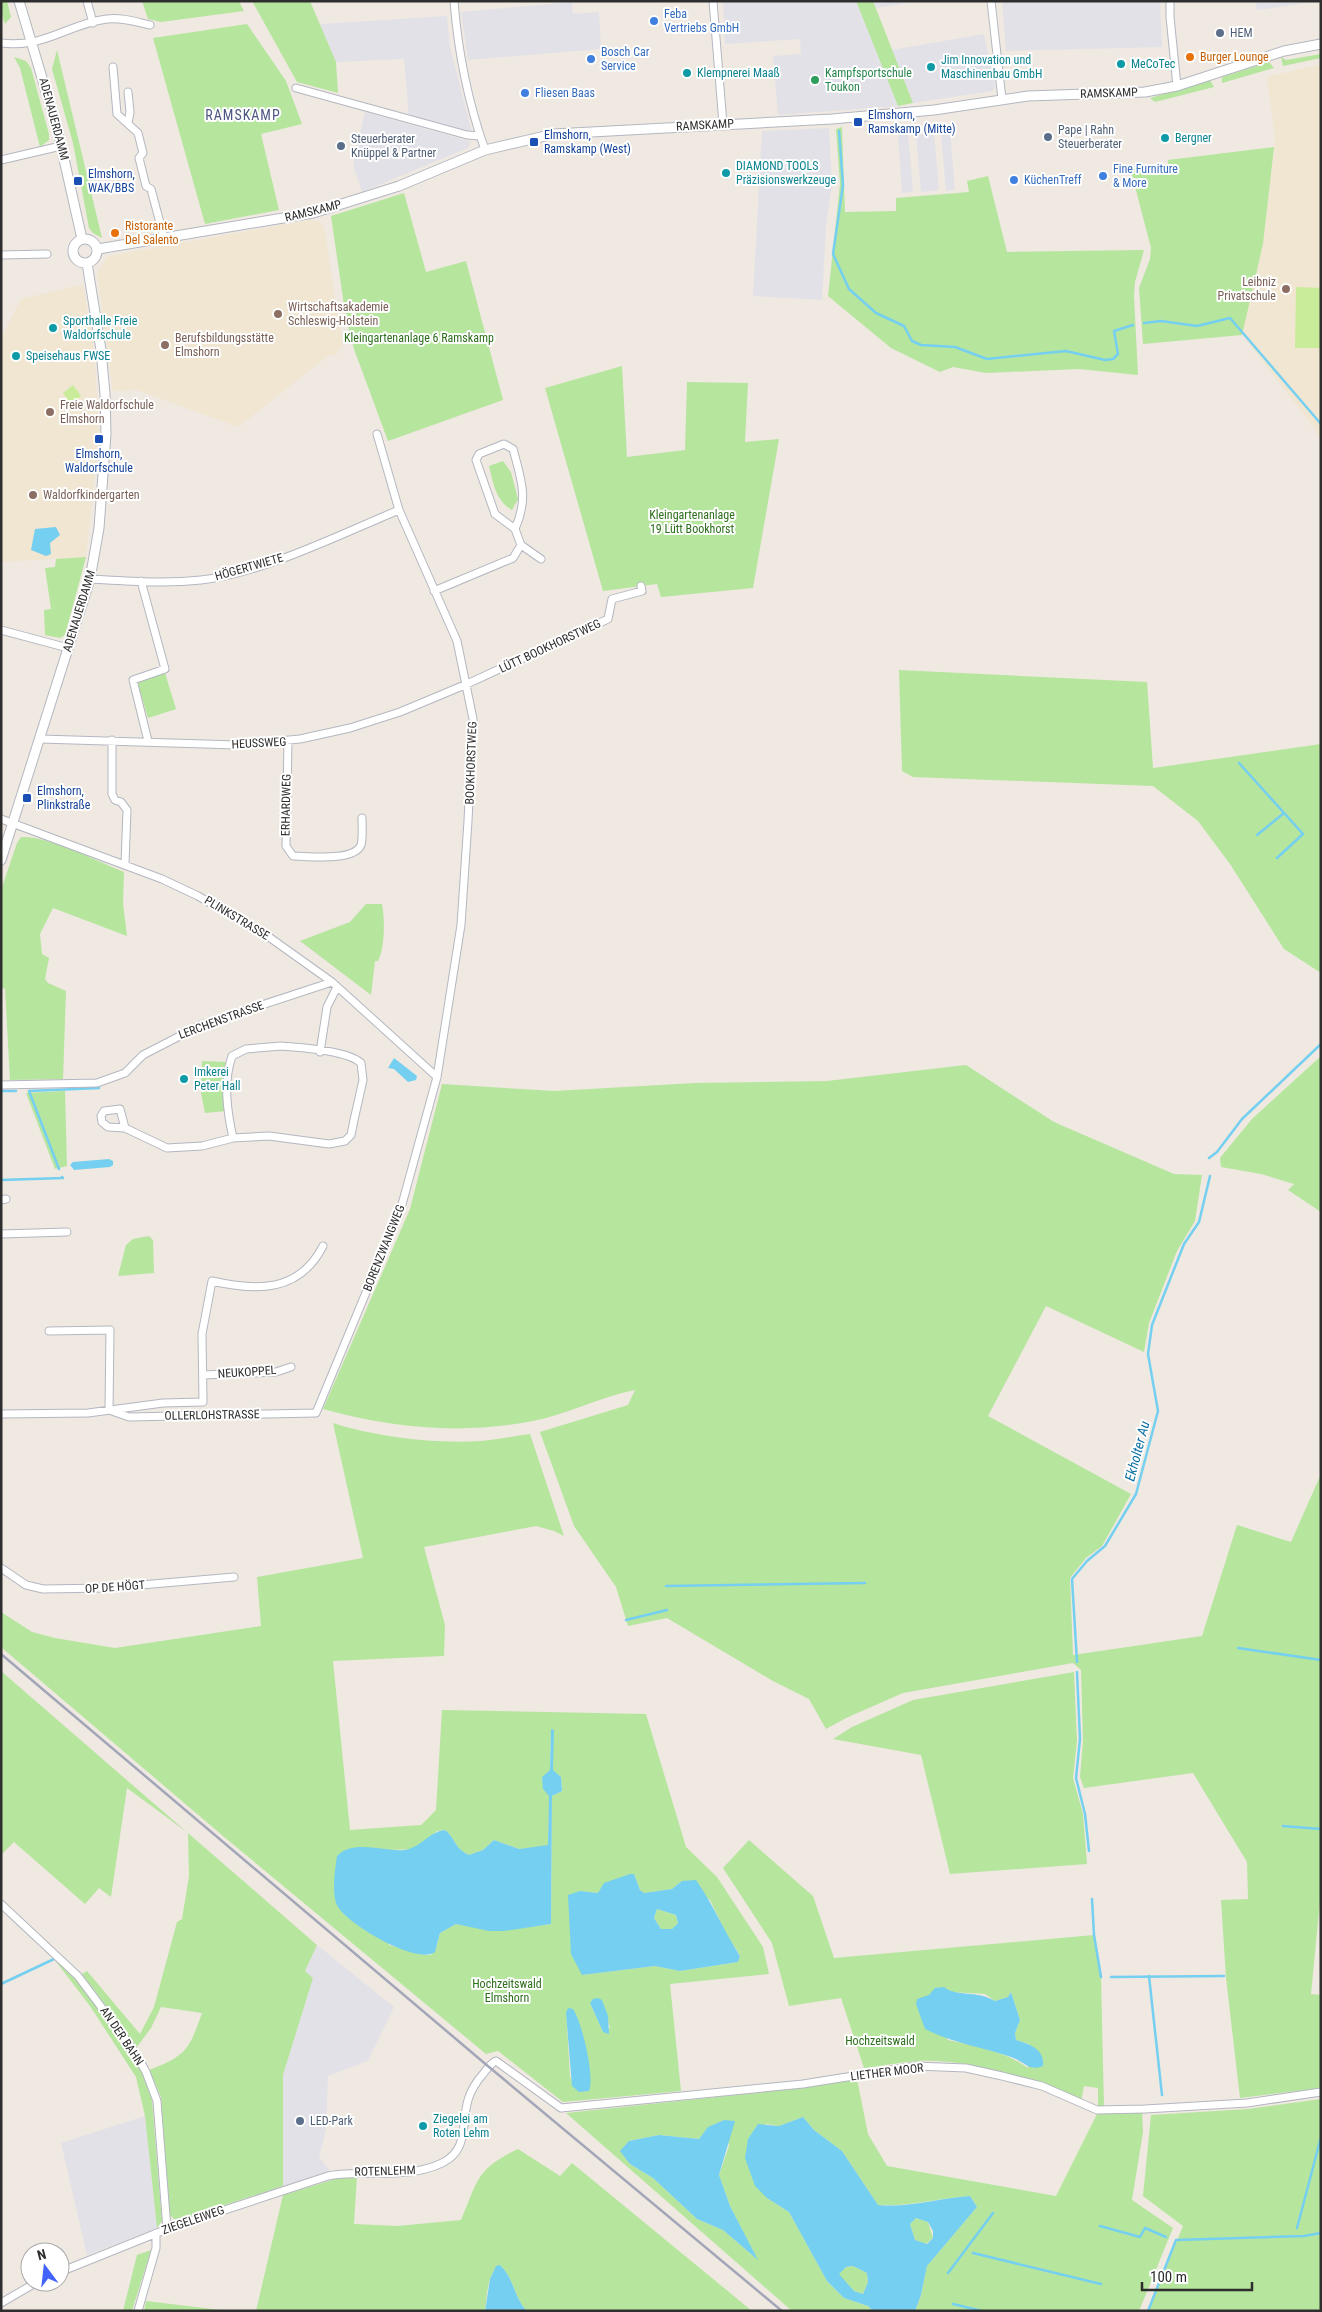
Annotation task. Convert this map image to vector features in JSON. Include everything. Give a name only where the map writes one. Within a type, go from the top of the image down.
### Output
[{"type":"street","name":"ADENAUERDAMM","points":[[1,860],[90,579],[102,504],[106,434],[101,350],[88,263],[80,262],[73,253],[75,244],[82,239],[61,146],[33,43],[19,1]]},
{"type":"street","points":[[87,1],[93,23]]},
{"type":"street","points":[[454,1],[465,77],[480,136],[486,150]]},
{"type":"street","points":[[713,1],[723,124]]},
{"type":"street","points":[[991,1],[1002,99]]},
{"type":"street","points":[[1170,1],[1178,86]]},
{"type":"street","points":[[1,43],[33,43],[93,23],[125,19],[150,26]]},
{"type":"street","name":"RAMSKAMP","points":[[98,249],[261,223],[325,210],[399,186],[486,150],[554,134],[909,113],[1002,99],[1145,92],[1178,86],[1279,53],[1321,44]]},
{"type":"street","points":[[113,67],[117,114],[138,133],[143,153],[139,158],[146,186],[151,189],[164,238]]},
{"type":"street","points":[[296,88],[467,135],[480,136]]},
{"type":"street","points":[[128,92],[130,112],[128,123]]},
{"type":"street","points":[[1,160],[61,146]]},
{"type":"street","points":[[82,239],[94,242],[98,249],[96,256],[88,263]]},
{"type":"street","points":[[1,255],[47,254]]},
{"type":"street","name":"BOOKHORSTWEG","points":[[377,434],[399,510],[457,641],[473,719],[462,915],[437,1077]]},
{"type":"street","points":[[515,529],[522,513],[524,494],[513,448],[504,444],[479,454],[476,460],[484,489],[496,514],[515,529],[521,545],[540,559]]},
{"type":"street","name":"HÖGERTWIETE","points":[[90,579],[141,581],[201,580],[236,573],[290,554],[399,510]]},
{"type":"street","points":[[434,591],[513,558],[521,545]]},
{"type":"street","points":[[141,581],[165,669],[133,680],[148,741]]},
{"type":"street","name":"LÜTT BOOKHORSTWEG","points":[[467,684],[608,619],[612,599],[642,591],[641,586]]},
{"type":"street","points":[[1,630],[68,648]]},
{"type":"street","name":"HEUSSWEG","points":[[40,739],[236,745],[288,742],[350,728],[400,712],[467,684]]},
{"type":"street","points":[[112,740],[112,794],[115,800],[121,802],[127,810],[125,864]]},
{"type":"street","name":"ERHARDWEG","points":[[288,742],[286,846],[293,856],[341,856],[355,852],[361,845],[362,818]]},
{"type":"street","name":"PLINKSTRASSE","points":[[1,819],[125,864],[198,896],[269,937],[334,984],[437,1077]]},
{"type":"street","points":[[320,1052],[327,1007],[334,984]]},
{"type":"street","name":"LERCHENSTRASSE","points":[[1,1085],[97,1083],[125,1073],[143,1055],[201,1025],[334,984]]},
{"type":"street","points":[[125,1128],[167,1148],[202,1146],[233,1138],[269,1136],[338,1144],[351,1135],[363,1080],[361,1063],[356,1059],[281,1046],[246,1049],[232,1056],[229,1066],[227,1090],[233,1138]]},
{"type":"street","name":"BORENZWANGWEG","points":[[316,1413],[401,1208],[437,1077]]},
{"type":"street","points":[[1,1234],[67,1232]]},
{"type":"street","points":[[202,1375],[202,1334],[212,1281],[242,1288],[274,1285],[295,1277],[310,1267],[323,1246]]},
{"type":"street","points":[[49,1331],[110,1330],[109,1410]]},
{"type":"street","name":"NEUKOPPEL","points":[[202,1375],[276,1372],[291,1367]]},
{"type":"street","name":"OLLERLOHSTRASSE","points":[[1,1414],[88,1413],[203,1402],[202,1375]]},
{"type":"street","name":"OLLERLOHSTRASSE","points":[[109,1410],[129,1417],[316,1413]]},
{"type":"street","name":"OP DE HÖGT","points":[[1,1568],[26,1585],[43,1589],[106,1588],[234,1577]]},
{"type":"street","name":"AN DER BAHN","points":[[4,1907],[78,1976],[136,2052],[157,2101],[167,2229]]},
{"type":"street","name":"LIETHER MOOR","points":[[494,2062],[500,2062],[561,2108],[803,2084],[916,2066],[966,2068],[1002,2076],[1042,2086],[1097,2110],[1247,2103],[1321,2092]]},
{"type":"street","name":"ROTENLEHM","points":[[328,2176],[352,2172],[411,2171],[444,2162],[460,2148],[463,2140],[467,2102],[471,2090],[494,2062]]},
{"type":"street","name":"ZIEGELEIWEG","points":[[70,2268],[167,2229],[328,2176]]},
{"type":"street","points":[[138,2311],[156,2248],[156,2234]]},
{"type":"street","points":[[1,2303],[20,2292]]},
{"type":"shaded area","points":[[723,1],[856,1],[898,106],[778,115],[773,56],[801,54],[800,39],[725,44]]},
{"type":"shaded area","points":[[873,1],[920,1],[876,8]]},
{"type":"shaded area","points":[[1002,1],[1160,1],[1162,47],[1006,51]]},
{"type":"shaded area","points":[[1255,1],[1321,1],[1257,10]]},
{"type":"shaded area","points":[[572,2],[573,14],[599,12],[601,49],[468,60],[461,12]]},
{"type":"shaded area","points":[[447,16],[450,47],[472,133],[409,117],[404,59],[336,62],[320,24]]},
{"type":"shaded area","points":[[984,34],[995,88],[992,91],[913,103],[892,50]]},
{"type":"shaded area","name":"Leibniz Privatschule","points":[[1321,64],[1321,438],[1319,439],[1315,429],[1242,335],[1263,244],[1274,147],[1275,136],[1267,77]]},
{"type":"shaded area","points":[[365,112],[471,142],[468,148],[362,192],[353,165]]},
{"type":"shaded area","points":[[829,128],[832,185],[826,226],[822,300],[753,296],[762,131]]},
{"type":"shaded area","points":[[950,131],[955,190],[946,191],[941,132]]},
{"type":"shaded area","points":[[908,133],[913,192],[902,193],[898,134]]},
{"type":"shaded area","points":[[934,133],[939,190],[921,192],[916,135]]},
{"type":"shaded area","points":[[310,220],[319,221],[324,227],[343,346],[336,354],[328,356],[238,427],[137,390],[113,391],[97,273],[108,256]]},
{"type":"shaded area","name":"Freie Waldorfschule Elmshorn","points":[[83,284],[94,348],[99,430],[86,557],[1,562],[1,338],[21,299]]},
{"type":"shaded area","points":[[317,1945],[394,2007],[368,2061],[328,2076],[326,2130],[319,2157],[331,2172],[283,2186],[283,2075],[313,1978],[305,1971]]},
{"type":"shaded area","points":[[145,2116],[157,2228],[87,2255],[61,2143]]},
{"type":"green space","points":[[1,1],[7,1],[11,17],[5,24],[1,13]]},
{"type":"green space","points":[[142,1],[239,1],[244,11],[161,22],[148,19]]},
{"type":"green space","points":[[252,1],[310,1],[336,62],[338,93],[297,82]]},
{"type":"green space","points":[[856,1],[873,1],[913,103],[898,106]]},
{"type":"green space","points":[[247,24],[286,81],[302,124],[261,134],[279,210],[205,224],[153,38]]},
{"type":"green space","points":[[57,50],[102,238],[93,233],[89,228],[73,143],[52,69]]},
{"type":"green space","points":[[1321,54],[1321,58],[1283,66],[1281,57],[1286,60]]},
{"type":"green space","points":[[14,57],[26,61],[31,68],[49,134],[49,140],[40,147],[20,68]]},
{"type":"green space","points":[[1269,62],[1274,68],[1222,83],[1222,77]]},
{"type":"green space","points":[[1210,80],[1214,87],[1155,102],[1150,98]]},
{"type":"green space","points":[[842,127],[845,212],[896,211],[896,198],[969,192],[967,181],[988,176],[1007,252],[1144,250],[1135,282],[1134,296],[1138,375],[1079,369],[986,373],[953,367],[940,372],[891,348],[828,296],[840,184],[836,129]]},
{"type":"green space","points":[[1274,147],[1263,244],[1242,335],[1143,344],[1139,288],[1150,259],[1151,248],[1130,167],[1168,164],[1168,160]]},
{"type":"green space","name":"Kleingartenanlage 6 Ramskamp","points":[[404,193],[426,272],[466,261],[503,400],[388,441],[354,349],[346,319],[331,216]]},
{"type":"green space","points":[[1296,287],[1321,288],[1321,348],[1295,348]]},
{"type":"green space","name":"Kleingartenanlage 19 Lütt Bookhorst","points":[[622,366],[627,457],[685,450],[687,382],[748,383],[745,442],[779,439],[753,588],[661,597],[657,584],[603,591],[545,388]]},
{"type":"green space","points":[[73,385],[81,396],[71,404],[63,393]]},
{"type":"green space","points":[[503,461],[511,472],[518,499],[512,510],[499,497],[489,466]]},
{"type":"green space","points":[[86,557],[65,635],[60,638],[45,635],[44,610],[51,609],[45,568],[55,567],[56,559]]},
{"type":"green space","points":[[899,670],[1147,682],[1153,768],[1321,744],[1321,973],[1284,949],[1230,864],[1198,821],[1153,786],[913,777],[902,771]]},
{"type":"green space","points":[[165,673],[176,709],[148,718],[137,681]]},
{"type":"green space","points":[[21,837],[45,840],[124,872],[123,903],[127,936],[53,908],[40,934],[42,954],[49,958],[45,979],[48,983],[66,991],[63,1079],[10,1080],[5,989],[1,987],[1,890],[17,843]]},
{"type":"green space","points":[[366,904],[382,904],[384,918],[382,948],[378,961],[375,961],[371,995],[300,941],[350,922]]},
{"type":"green space","points":[[1321,1056],[1321,1212],[1288,1190],[1294,1184],[1261,1174],[1221,1167],[1220,1158],[1252,1119]]},
{"type":"green space","points":[[202,1061],[226,1062],[226,1111],[205,1113],[201,1093]]},
{"type":"green space","points":[[966,1065],[1054,1122],[1174,1174],[1202,1175],[1195,1221],[1177,1251],[1149,1323],[1144,1352],[1046,1306],[988,1416],[1131,1494],[1102,1546],[1086,1558],[1070,1578],[1073,1655],[1202,1636],[1237,1525],[1291,1542],[1321,1474],[1321,1891],[1311,1994],[1321,1995],[1321,2088],[1240,2098],[1226,1978],[1221,1900],[1248,1899],[1247,1862],[1193,1773],[1084,1788],[1080,1777],[1083,1740],[1081,1670],[1073,1663],[903,1693],[826,1729],[809,1699],[773,1681],[667,1618],[628,1626],[616,1587],[574,1526],[540,1432],[628,1405],[635,1390],[546,1418],[480,1428],[401,1425],[349,1416],[323,1409],[410,1209],[442,1084],[554,1091],[695,1083],[827,1081]]},
{"type":"green space","points":[[65,1091],[67,1166],[55,1169],[26,1093]]},
{"type":"green space","points":[[149,1236],[153,1240],[154,1273],[118,1276],[126,1245],[133,1239]]},
{"type":"green space","name":"Hochzeitswald Elmshorn","points":[[333,1423],[387,1436],[426,1440],[463,1442],[530,1434],[564,1536],[536,1526],[424,1547],[445,1625],[444,1656],[333,1661],[350,1830],[421,1825],[436,1810],[442,1710],[646,1714],[686,1847],[717,1877],[763,1947],[769,1974],[670,1984],[681,2091],[563,2102],[498,2051],[486,2054],[223,1836],[1,1647],[1,1612],[32,1632],[55,1638],[115,1648],[261,1626],[257,1577],[363,1558]],"holes":[[[551,1730],[553,1771],[561,1777],[562,1791],[552,1796],[551,1924],[521,1928],[456,1924],[440,1933],[437,1946],[431,1955],[389,1945],[388,1850],[415,1849],[437,1831],[445,1830],[460,1849],[469,1855],[483,1850],[494,1840],[519,1849],[548,1846]],[[634,1874],[640,1890],[644,1893],[672,1889],[682,1881],[710,1900],[728,1937],[740,1955],[738,1962],[680,1971],[655,1966],[582,1975],[580,1891],[598,1893]],[[602,2000],[610,2028],[603,2032],[590,2003]],[[566,2009],[575,2090],[570,2076]]]},
{"type":"green space","points":[[1,1671],[187,1832],[127,1788],[111,1897],[99,1888],[85,1904],[14,1842],[1,1855]]},
{"type":"green space","points":[[1074,1672],[1077,1741],[1073,1778],[1083,1814],[1087,1864],[950,1874],[921,1755],[833,1739],[852,1727],[913,1700]]},
{"type":"green space","points":[[188,1833],[317,1945],[305,1971],[313,1978],[283,2075],[283,2186],[176,2221],[168,2213],[161,2097],[149,2070],[179,2056],[189,2044],[202,2013],[161,2007],[151,2028],[137,2047],[82,1974],[87,1971],[140,2034],[154,2007],[177,1922],[182,1919],[189,1876]]},
{"type":"green space","name":"Hochzeitswald","points":[[749,1840],[813,1896],[834,1958],[1094,1935],[1101,1977],[1104,2107],[1098,2106],[1098,2088],[1084,2086],[1081,2102],[1022,2078],[960,2063],[918,2061],[864,2068],[841,1998],[789,2006],[772,1943],[723,1868]],"holes":[[[949,1992],[985,1994],[995,2001],[1008,1997],[1011,1992],[1020,2020],[1015,2033],[1016,2040],[1029,2044],[1028,2068],[1000,2053],[948,2040],[917,1999]]]},
{"type":"green space","points":[[657,1909],[676,1915],[678,1923],[672,1929],[661,1929],[654,1918]]},
{"type":"green space","points":[[54,1959],[99,2002],[142,2073],[152,2100],[162,2221],[157,2228],[145,2116],[136,2077],[90,2006]]},
{"type":"green space","points":[[857,2079],[868,2134],[887,2166],[1056,2196],[1098,2112],[1142,2111],[1143,2132],[1132,2200],[1173,2228],[1139,2311],[915,2311],[921,2295],[927,2266],[977,2207],[970,2196],[901,2205],[878,2205],[842,2151],[814,2130],[803,2117],[779,2126],[766,2124],[748,2139],[767,2198],[789,2212],[827,2281],[844,2298],[868,2306],[873,2311],[792,2311],[566,2113],[803,2088]],"holes":[[[724,2120],[729,2146],[719,2175],[730,2206],[757,2259],[723,2230],[697,2219],[653,2178],[630,2164],[629,2141],[659,2135],[699,2139],[709,2127]]]},
{"type":"green space","points":[[1321,2099],[1321,2311],[1148,2311],[1183,2226],[1143,2196],[1151,2115],[1248,2109]]},
{"type":"green space","points":[[518,2149],[560,2176],[572,2163],[752,2311],[527,2311],[519,2300],[505,2270],[500,2265],[492,2274],[490,2280],[485,2311],[256,2311],[283,2195],[335,2179],[357,2176],[354,2224],[397,2226],[461,2220],[480,2177],[494,2163]]},
{"type":"green space","points":[[916,2218],[928,2222],[933,2238],[926,2244],[915,2240],[910,2224]]},
{"type":"green space","points":[[151,2250],[132,2311],[123,2311],[137,2255]]},
{"type":"green space","points":[[853,2266],[867,2273],[868,2282],[863,2294],[854,2291],[838,2274],[846,2267]]},
{"type":"green space","points":[[146,2301],[229,2311],[144,2311]]},
{"type":"water","points":[[56,527],[60,535],[50,543],[51,554],[46,556],[31,550],[35,529]]},
{"type":"water","points":[[394,1058],[417,1076],[416,1080],[408,1082],[394,1069],[388,1068]]},
{"type":"water","points":[[109,1159],[113,1161],[113,1165],[110,1167],[74,1170],[70,1165],[73,1162]]},
{"type":"water","points":[[551,1729],[554,1730],[553,1770],[561,1777],[562,1791],[552,1796],[551,1924],[504,1931],[489,1931],[456,1924],[440,1933],[435,1952],[426,1955],[398,1948],[381,1940],[365,1931],[341,1911],[336,1903],[334,1891],[337,1856],[352,1848],[410,1849],[439,1831],[445,1830],[460,1849],[469,1855],[483,1850],[494,1840],[519,1849],[548,1845],[549,1796],[543,1789],[542,1777],[550,1770]]},
{"type":"water","points":[[634,1874],[640,1890],[644,1893],[672,1889],[682,1881],[696,1880],[740,1956],[738,1962],[680,1971],[655,1966],[582,1975],[571,1954],[568,1895],[580,1891],[598,1893],[604,1883]],"holes":[[[657,1909],[676,1915],[678,1923],[672,1929],[661,1929],[654,1918]]]},
{"type":"water","points":[[944,1987],[954,1992],[981,1996],[995,2001],[1008,1997],[1011,1992],[1020,2020],[1015,2033],[1016,2040],[1039,2051],[1043,2060],[1043,2066],[1038,2068],[1030,2067],[1011,2057],[956,2041],[925,2029],[916,2004],[917,1999],[929,1995],[935,1988]]},
{"type":"water","points":[[598,1998],[602,2000],[608,2016],[609,2034],[603,2032],[590,2003],[593,1999]]},
{"type":"water","points":[[568,2008],[573,2009],[577,2016],[584,2037],[589,2062],[589,2091],[579,2092],[572,2086],[566,2013]]},
{"type":"water","points":[[803,2117],[814,2130],[842,2151],[878,2205],[913,2204],[970,2196],[977,2207],[927,2266],[921,2295],[915,2311],[873,2311],[868,2306],[844,2298],[827,2281],[789,2212],[767,2198],[755,2186],[745,2158],[748,2139],[758,2124],[779,2126]],"holes":[[[916,2218],[928,2222],[933,2231],[933,2238],[927,2244],[915,2240],[910,2224]],[[853,2266],[867,2273],[868,2282],[863,2294],[854,2291],[839,2274],[846,2267]]]},
{"type":"water","points":[[724,2120],[735,2121],[719,2175],[730,2206],[758,2260],[723,2230],[697,2219],[653,2178],[630,2164],[620,2151],[629,2141],[659,2135],[699,2139],[708,2127]]},
{"type":"water","points":[[500,2265],[505,2270],[519,2300],[527,2311],[485,2311],[490,2279],[496,2266]]},
{"type":"waterway","points":[[839,131],[843,185],[833,254],[849,289],[876,313],[904,326],[912,341],[921,345],[955,347],[987,359],[1066,351],[1105,360],[1113,359],[1118,354],[1114,331],[1133,325]]},
{"type":"waterway","points":[[1144,323],[1161,321],[1197,326],[1230,318],[1321,424]]},
{"type":"waterway","points":[[1239,763],[1303,834],[1277,858]]},
{"type":"waterway","points":[[1257,835],[1284,813]]},
{"type":"waterway","name":"Ekholter Au","points":[[1209,1158],[1217,1152],[1242,1119],[1321,1044]]},
{"type":"waterway","points":[[59,1169],[29,1091],[99,1088]]},
{"type":"waterway","points":[[1,1091],[16,1091]]},
{"type":"waterway","name":"Ekholter Au","points":[[1077,1662],[1072,1579],[1087,1561],[1105,1546],[1136,1494],[1158,1411],[1148,1354],[1152,1325],[1184,1244],[1199,1222],[1210,1176]]},
{"type":"waterway","points":[[1,1180],[62,1177]]},
{"type":"waterway","points":[[666,1586],[865,1583]]},
{"type":"waterway","points":[[626,1620],[667,1610]]},
{"type":"waterway","points":[[1238,1648],[1321,1660]]},
{"type":"waterway","name":"Ekholter Au","points":[[1077,1672],[1080,1739],[1076,1778],[1085,1814],[1089,1851]]},
{"type":"waterway","points":[[1283,1826],[1321,1829]]},
{"type":"waterway","points":[[1092,1899],[1094,1935],[1101,1977]]},
{"type":"waterway","points":[[1,1984],[54,1959]]},
{"type":"waterway","points":[[1149,1976],[1162,2095]]},
{"type":"waterway","points":[[1111,1977],[1224,1976]]},
{"type":"waterway","points":[[1297,2228],[1321,2137]]},
{"type":"waterway","points":[[948,2273],[993,2213]]},
{"type":"waterway","points":[[1100,2226],[1140,2237],[1145,2228],[1166,2237]]},
{"type":"waterway","points":[[1148,2311],[1176,2240],[1304,2236],[1321,2233]]},
{"type":"waterway","points":[[973,2253],[1101,2284]]},
{"type":"waterway","points":[[953,2304],[982,2311]]},
{"type":"railway","points":[[1,1654],[489,2067],[782,2311]]},
{"type":"place","name":"Feba Vertriebs GmbH","points":[[654,21]]},
{"type":"place","name":"HEM","points":[[1220,33]]},
{"type":"place","name":"Burger Lounge","points":[[1190,57]]},
{"type":"place","name":"Bosch Car Service","points":[[591,59]]},
{"type":"place","name":"MeCoTec","points":[[1121,64]]},
{"type":"place","name":"Jim Innovation und Maschinenbau GmbH","points":[[931,67]]},
{"type":"place","name":"Klempnerei Maaß","points":[[687,73]]},
{"type":"place","name":"Kampfsportschule Toukon","points":[[815,80]]},
{"type":"place","name":"Fliesen Baas","points":[[525,93]]},
{"type":"place","name":"Elmshorn, Ramskamp (Mitte)","points":[[858,122]]},
{"type":"place","name":"Pape | Rahn Steuerberater","points":[[1048,137]]},
{"type":"place","name":"Bergner","points":[[1165,138]]},
{"type":"place","name":"Elmshorn, Ramskamp (West)","points":[[534,142]]},
{"type":"place","name":"Steuerberater Knüppel & Partner","points":[[341,146]]},
{"type":"place","name":"DIAMOND TOOLS Präzisionswerkzeuge","points":[[726,173]]},
{"type":"place","name":"Fine Furniture & More","points":[[1103,176]]},
{"type":"place","name":"KüchenTreff","points":[[1014,180]]},
{"type":"place","name":"Elmshorn, WAK/BBS","points":[[78,181]]},
{"type":"place","name":"Ristorante Del Salento","points":[[115,233]]},
{"type":"place","name":"Leibniz Privatschule","points":[[1286,289]]},
{"type":"place","name":"Wirtschaftsakademie Schleswig-Holstein","points":[[278,314]]},
{"type":"place","name":"Sporthalle Freie Waldorfschule","points":[[53,328]]},
{"type":"place","name":"Berufsbildungsstätte Elmshorn","points":[[165,345]]},
{"type":"place","name":"Speisehaus FWSE","points":[[16,356]]},
{"type":"place","name":"Freie Waldorfschule Elmshorn","points":[[50,412]]},
{"type":"place","name":"Elmshorn, Waldorfschule","points":[[99,439]]},
{"type":"place","name":"Waldorfkindergarten","points":[[33,495]]},
{"type":"place","name":"Elmshorn, Plinkstraße","points":[[27,798]]},
{"type":"place","name":"Imkerei Peter Hall","points":[[184,1079]]},
{"type":"place","name":"LED-Park","points":[[300,2121]]},
{"type":"place","name":"Ziegelei am Roten Lehm","points":[[423,2126]]},
{"type":"district","name":"RAMSKAMP","points":[[243,115]]}]
